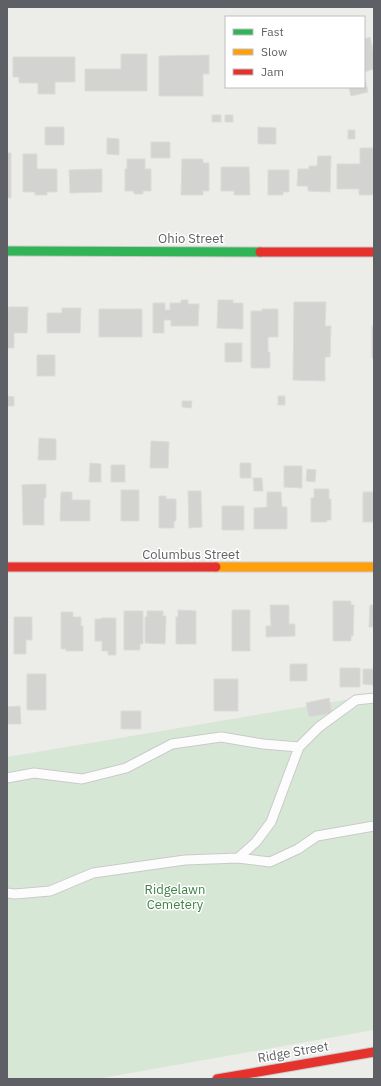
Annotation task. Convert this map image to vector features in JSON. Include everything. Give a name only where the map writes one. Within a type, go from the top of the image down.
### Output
[{"type":"street","name":"Ohio Street","points":[[7,251],[374,252]]},
{"type":"street","name":"Columbus Street","points":[[7,566],[374,567]]},
{"type":"street","name":"Ridge Street","points":[[217,1079],[374,1052]]},
{"type":"lane","points":[[238,858],[256,842],[271,822],[299,747],[319,727],[356,700],[374,698]]},
{"type":"lane","points":[[7,778],[34,774],[82,779],[126,768],[172,744],[221,737],[263,744],[299,747]]},
{"type":"lane","points":[[7,893],[15,894],[50,891],[93,873],[185,860],[238,858],[270,862],[298,850],[317,836],[374,826]]},
{"type":"green space","name":"Ridgelawn Cemetery","points":[[374,695],[374,1030],[97,1079],[7,1079],[7,757]]},
{"type":"building","points":[[370,37],[374,55],[374,69],[365,72],[365,39]]},
{"type":"building","points":[[121,54],[147,54],[147,91],[85,91],[85,69],[121,69]]},
{"type":"building","points":[[209,55],[209,74],[203,74],[203,96],[159,96],[159,56]]},
{"type":"building","points":[[13,57],[75,57],[75,82],[55,82],[55,94],[38,94],[38,83],[19,83],[19,77],[13,77]]},
{"type":"building","points":[[365,79],[368,92],[351,96],[349,88],[365,88]]},
{"type":"building","points":[[212,115],[221,115],[221,122],[212,122]]},
{"type":"building","points":[[225,115],[233,115],[233,122],[225,122]]},
{"type":"building","points":[[45,127],[64,127],[64,145],[45,145]]},
{"type":"building","points":[[258,127],[276,128],[276,144],[258,144]]},
{"type":"building","points":[[348,130],[355,130],[355,139],[348,139]]},
{"type":"building","points":[[107,138],[119,139],[119,155],[107,154]]},
{"type":"building","points":[[151,142],[170,142],[170,158],[151,158]]},
{"type":"building","points":[[360,148],[374,148],[374,195],[359,195],[359,189],[337,189],[337,164],[360,164]]},
{"type":"building","points":[[7,153],[11,153],[11,198],[7,198]]},
{"type":"building","points":[[23,154],[37,154],[37,169],[57,169],[57,192],[47,192],[47,195],[35,195],[35,192],[23,192]]},
{"type":"building","points":[[318,156],[331,156],[330,192],[308,191],[308,186],[297,186],[298,169],[309,169],[309,166],[317,166]]},
{"type":"building","points":[[127,159],[145,159],[145,169],[151,169],[151,191],[143,191],[143,194],[134,194],[134,191],[125,191],[125,169],[127,169]]},
{"type":"building","points":[[182,159],[203,159],[203,163],[209,163],[209,191],[203,191],[203,195],[181,195]]},
{"type":"building","points":[[221,167],[249,167],[250,195],[234,195],[234,191],[221,191]]},
{"type":"building","points":[[102,169],[102,192],[70,193],[69,170]]},
{"type":"building","points":[[268,170],[289,170],[289,192],[283,192],[283,195],[268,195]]},
{"type":"building","points":[[181,300],[188,300],[188,304],[199,304],[198,326],[171,326],[171,320],[164,320],[164,333],[153,333],[153,303],[165,303],[165,310],[170,310],[170,303],[181,303]]},
{"type":"building","points":[[218,300],[233,300],[233,303],[243,303],[243,329],[217,328]]},
{"type":"building","points":[[294,302],[326,302],[325,326],[331,326],[330,357],[325,357],[325,381],[293,380]]},
{"type":"building","points":[[8,307],[28,307],[27,333],[14,333],[14,348],[7,348]]},
{"type":"building","points":[[62,308],[81,308],[80,333],[47,333],[47,313],[62,313]]},
{"type":"building","points":[[99,309],[142,309],[142,337],[99,337]]},
{"type":"building","points":[[262,309],[278,309],[278,337],[268,337],[270,368],[251,368],[251,311],[262,311]]},
{"type":"building","points":[[372,326],[374,326],[374,358],[372,358]]},
{"type":"building","points":[[225,343],[242,343],[242,362],[225,362]]},
{"type":"building","points":[[37,355],[55,355],[55,376],[37,376]]},
{"type":"building","points":[[7,396],[14,397],[14,406],[7,406]]},
{"type":"building","points":[[278,396],[285,396],[285,405],[278,405]]},
{"type":"building","points":[[182,401],[192,401],[191,408],[182,407]]},
{"type":"building","points":[[39,438],[56,439],[56,460],[38,460]]},
{"type":"building","points":[[151,441],[169,442],[168,468],[150,468]]},
{"type":"building","points":[[90,463],[101,464],[101,482],[89,482]]},
{"type":"building","points":[[240,463],[251,463],[251,478],[240,478]]},
{"type":"building","points":[[111,465],[125,465],[125,482],[111,482]]},
{"type":"building","points":[[284,466],[302,466],[302,488],[284,487]]},
{"type":"building","points":[[307,469],[316,470],[315,482],[306,481]]},
{"type":"building","points":[[253,478],[262,478],[263,491],[254,491]]},
{"type":"building","points":[[46,484],[46,498],[44,498],[44,525],[23,525],[22,485]]},
{"type":"building","points":[[314,489],[329,489],[329,499],[331,499],[331,520],[327,520],[327,522],[311,522],[311,498],[314,498]]},
{"type":"building","points":[[121,490],[139,490],[139,521],[121,521]]},
{"type":"building","points":[[188,491],[201,491],[202,527],[189,528]]},
{"type":"building","points":[[61,492],[72,492],[72,500],[90,500],[90,521],[60,521]]},
{"type":"building","points":[[267,492],[281,492],[282,507],[287,507],[287,529],[254,529],[254,508],[267,507]]},
{"type":"building","points":[[363,492],[374,492],[374,522],[363,522]]},
{"type":"building","points":[[159,496],[166,496],[166,499],[176,499],[176,521],[174,521],[174,528],[159,528]]},
{"type":"building","points":[[222,506],[244,506],[244,530],[222,530]]},
{"type":"building","points":[[333,601],[351,601],[351,605],[354,605],[353,636],[351,636],[351,641],[333,641]]},
{"type":"building","points":[[270,605],[289,605],[289,624],[295,624],[295,636],[266,637],[266,626],[271,626]]},
{"type":"building","points":[[370,605],[374,605],[374,627],[369,627]]},
{"type":"building","points":[[178,610],[196,611],[196,644],[176,644],[176,617],[178,617]]},
{"type":"building","points":[[232,610],[250,610],[250,651],[232,651]]},
{"type":"building","points":[[124,611],[143,611],[143,644],[140,644],[140,650],[124,650]]},
{"type":"building","points":[[147,611],[163,611],[163,616],[166,616],[165,644],[145,643],[145,617],[147,617]]},
{"type":"building","points":[[61,612],[73,612],[73,617],[81,617],[81,626],[83,626],[83,651],[66,651],[66,649],[61,649]]},
{"type":"building","points":[[14,617],[32,617],[32,640],[26,640],[26,654],[14,654]]},
{"type":"building","points":[[116,618],[116,655],[108,655],[108,651],[102,651],[102,641],[95,641],[95,619]]},
{"type":"building","points":[[290,664],[307,664],[307,681],[290,681]]},
{"type":"building","points":[[340,668],[360,668],[360,687],[340,687]]},
{"type":"building","points":[[363,669],[374,669],[374,685],[363,684]]},
{"type":"building","points":[[27,674],[46,674],[46,710],[27,710]]},
{"type":"building","points":[[214,679],[238,679],[238,711],[214,711]]},
{"type":"building","points":[[329,698],[332,713],[309,717],[306,703]]},
{"type":"building","points":[[20,706],[21,724],[7,724],[7,707]]},
{"type":"building","points":[[121,711],[141,711],[141,729],[121,729]]},
{"type":"traffic: fast","points":[[7,251],[260,252]]},
{"type":"traffic: slow","points":[[216,567],[374,567]]},
{"type":"traffic: jam","points":[[260,252],[374,252]]},
{"type":"traffic: jam","points":[[7,567],[216,567]]},
{"type":"traffic: jam","points":[[217,1079],[374,1052]]}]
